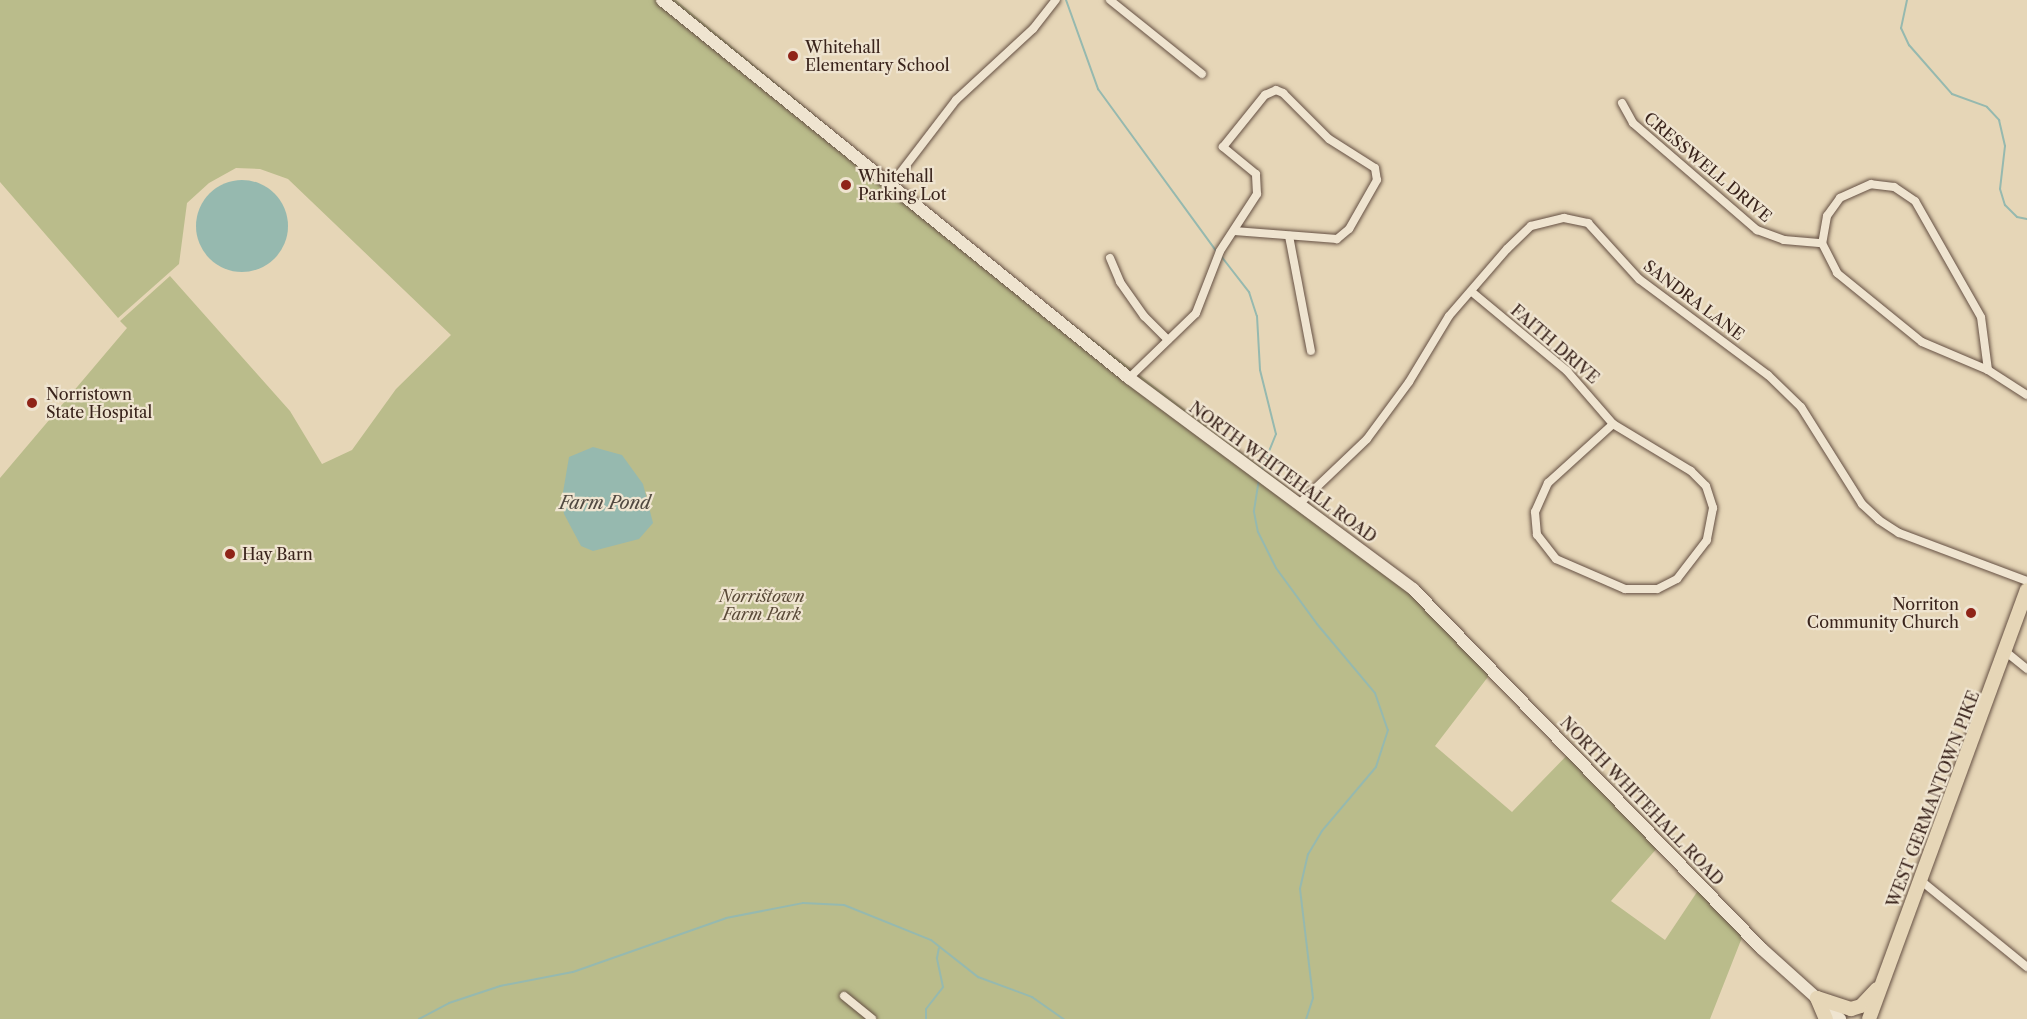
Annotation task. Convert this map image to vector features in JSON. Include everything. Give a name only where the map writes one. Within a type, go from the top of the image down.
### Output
[{"type":"main road","name":"NORTH WHITEHALL ROAD","points":[[663,0],[1129,378],[1413,590],[1762,949],[1840,1019]]},
{"type":"main road","name":"WEST GERMANTOWN PIKE","points":[[1869,1019],[2027,590]]},
{"type":"main road","points":[[1817,998],[1851,1009],[1862,1006],[1882,984]]},
{"type":"main road","points":[[1817,998],[1826,1019]]},
{"type":"street","points":[[891,185],[956,100],[1034,29],[1056,0]]},
{"type":"street","points":[[1110,0],[1202,74]]},
{"type":"street","points":[[1129,378],[1197,314],[1220,251],[1254,202],[1260,182],[1256,174],[1223,147],[1257,103],[1276,90],[1301,107],[1329,139],[1375,168],[1377,175],[1344,236],[1329,240],[1234,231]]},
{"type":"street","name":"CRESSWELL DRIVE","points":[[1622,103],[1634,123],[1757,230],[1784,240],[1822,243]]},
{"type":"street","points":[[1988,370],[1981,316],[1922,209],[1908,195],[1894,188],[1871,184],[1847,193],[1827,216],[1822,243],[1832,267],[1922,342],[1988,370],[2027,395]]},
{"type":"street","name":"SANDRA LANE","points":[[1299,504],[1367,438],[1409,382],[1449,316],[1531,226],[1550,218],[1588,223],[1639,279],[1768,375],[1801,407],[1862,504],[1879,520],[1899,533],[2027,581]]},
{"type":"street","points":[[1289,236],[1311,351]]},
{"type":"street","points":[[1110,258],[1120,282],[1138,308],[1168,340]]},
{"type":"street","name":"FAITH DRIVE","points":[[1472,292],[1567,371],[1613,424],[1691,471],[1710,496],[1713,520],[1707,540],[1677,579],[1657,589],[1625,589],[1566,563],[1551,556],[1537,536],[1535,512],[1548,483],[1613,424]]},
{"type":"street","points":[[2006,652],[2027,669]]},
{"type":"street","points":[[1920,880],[2027,968]]},
{"type":"street","points":[[844,996],[872,1019]]},
{"type":"green space","name":"Norristown Farm Park","points":[[0,0],[676,0],[999,268],[1403,575],[1494,669],[1435,746],[1512,812],[1574,748],[1658,847],[1611,901],[1665,940],[1701,886],[1743,935],[1710,1019],[0,1019],[0,478],[127,328],[120,321],[170,276],[290,411],[322,464],[352,450],[396,389],[451,335],[288,179],[260,169],[236,168],[209,183],[187,203],[179,264],[118,318],[0,182]]},
{"type":"water","points":[[233,180],[251,180],[268,187],[281,200],[288,217],[288,235],[281,252],[268,265],[251,272],[233,272],[216,265],[203,252],[196,235],[196,217],[203,200],[216,187]]},
{"type":"water","name":"Farm Pond","points":[[593,447],[622,455],[643,484],[653,523],[639,539],[593,551],[581,546],[564,514],[562,498],[569,457]]},
{"type":"waterway","points":[[1066,0],[1098,89],[1217,252]]},
{"type":"waterway","points":[[1907,0],[1901,28],[1909,45],[1952,94],[1987,107],[1999,120],[2005,146],[2000,189],[2005,205],[2017,217],[2027,219]]},
{"type":"waterway","points":[[1221,256],[1249,292],[1257,316],[1260,370],[1276,434],[1261,471]]},
{"type":"waterway","points":[[1259,479],[1254,512],[1258,532],[1276,568],[1317,624],[1375,693],[1388,730],[1376,767],[1322,831],[1308,854],[1300,889],[1313,998],[1306,1019]]},
{"type":"waterway","points":[[419,1019],[449,1003],[500,986],[573,972],[726,918],[803,903],[844,905],[931,940],[978,977],[1032,997],[1064,1019]]},
{"type":"waterway","points":[[926,1019],[926,1009],[943,987],[937,958],[939,948]]},
{"type":"place","name":"Whitehall Elementary School","points":[[793,56]]},
{"type":"place","name":"Whitehall Parking Lot","points":[[846,185]]},
{"type":"place","name":"Norristown State Hospital","points":[[32,403]]},
{"type":"place","name":"Hay Barn","points":[[230,554]]},
{"type":"place","name":"Norriton Community Church","points":[[1971,613]]}]
